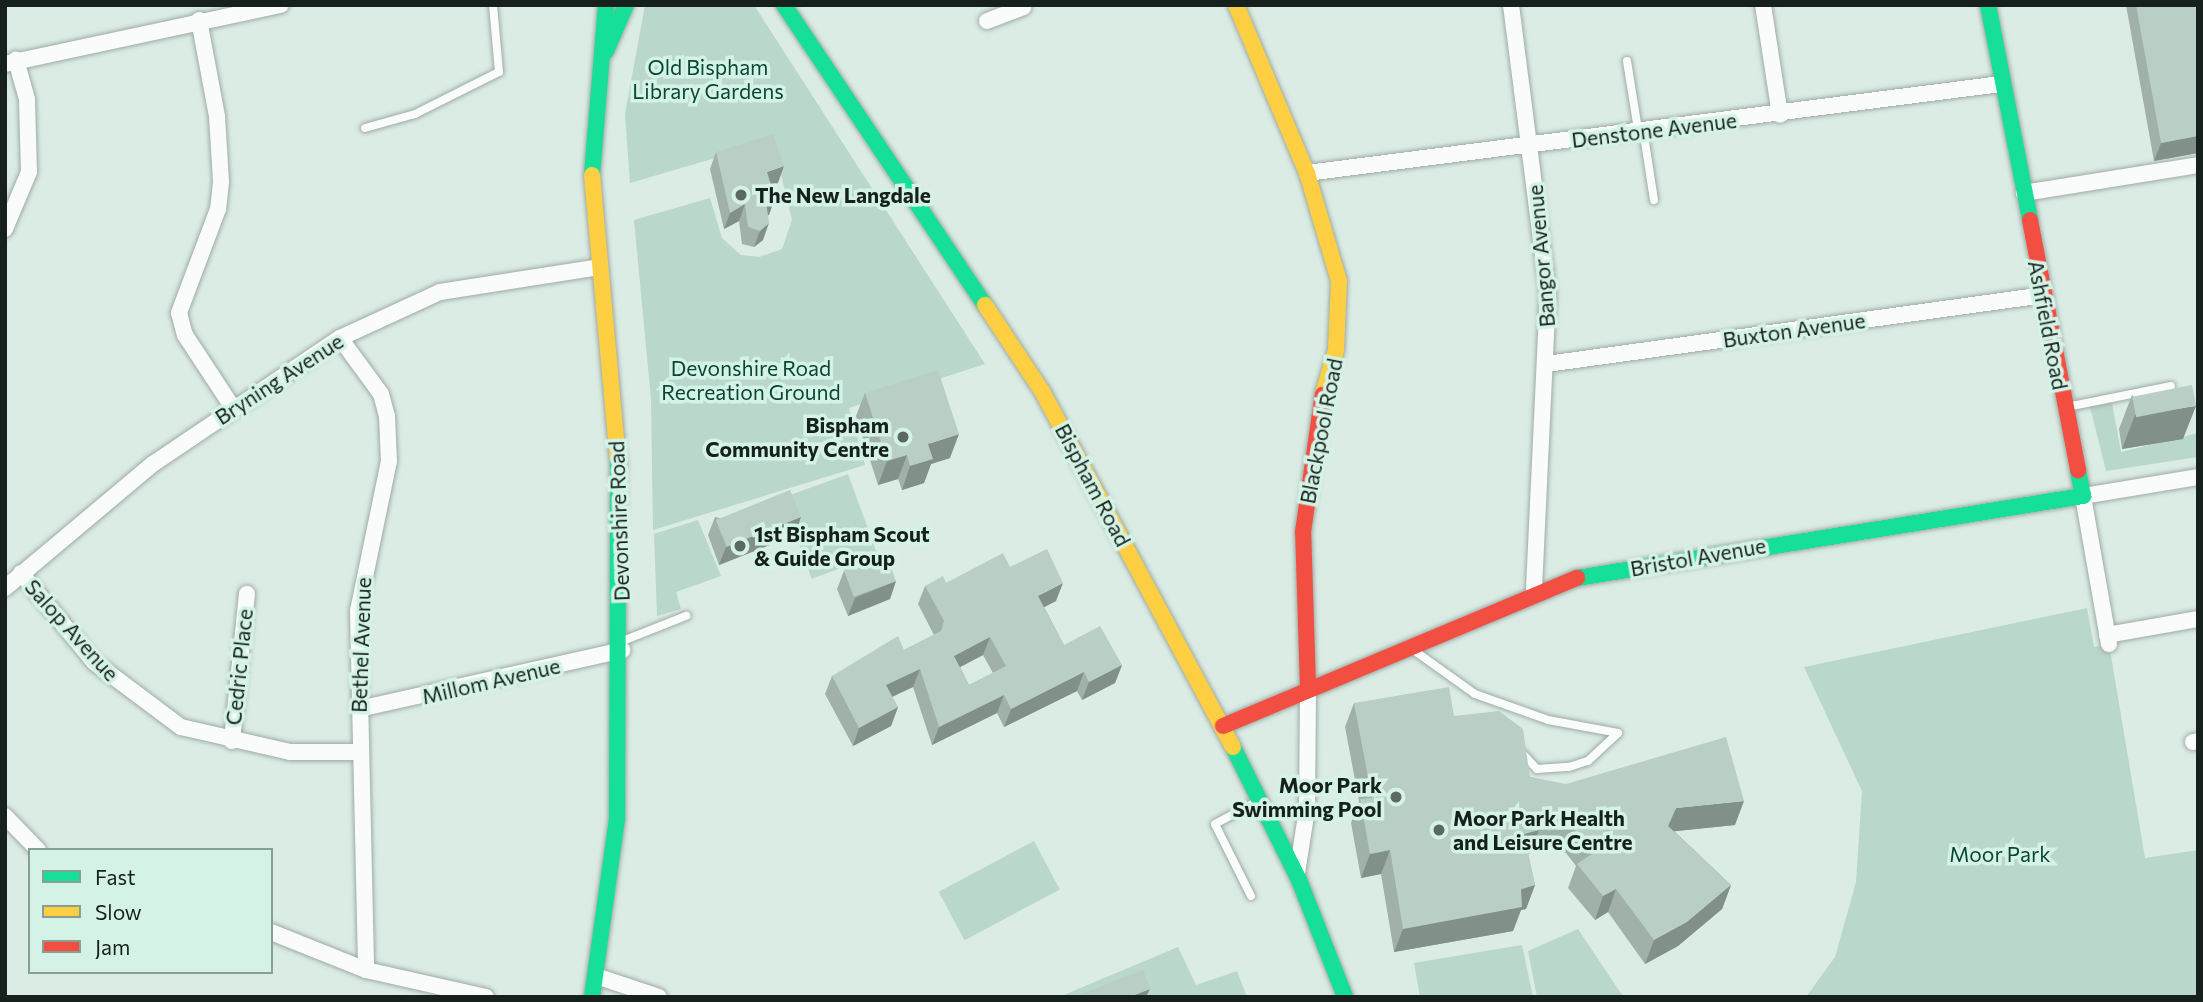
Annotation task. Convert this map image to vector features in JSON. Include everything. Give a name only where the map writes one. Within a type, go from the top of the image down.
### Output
[{"type":"main road","name":"Devonshire Road","points":[[592,997],[617,818],[622,646],[618,448],[591,168],[606,5]]},
{"type":"main road","name":"Devonshire Road","points":[[599,66],[626,5]]},
{"type":"main road","name":"Bispham Road","points":[[784,5],[1042,391],[1223,726],[1297,876],[1345,997]]},
{"type":"main road","name":"Blackpool Road","points":[[1236,5],[1307,173],[1332,248],[1340,321],[1303,532],[1308,687]]},
{"type":"main road","name":"Ashfield Road","points":[[1988,5],[2042,296],[2083,496]]},
{"type":"main road","name":"Bristol Avenue","points":[[1223,726],[1407,645],[1534,592],[1578,577],[2083,496]]},
{"type":"street","points":[[5,229],[29,172],[27,99],[8,63],[199,20],[281,5]]},
{"type":"street","name":"Bangor Avenue","points":[[1511,5],[1548,292],[1547,364],[1534,592]]},
{"type":"street","points":[[1763,5],[1780,115]]},
{"type":"street","points":[[987,21],[1002,10],[1023,7]]},
{"type":"street","points":[[199,20],[217,116],[221,182],[218,209],[179,313],[185,335],[233,408]]},
{"type":"street","name":"Denstone Avenue","points":[[1307,173],[1640,130],[1780,115],[2001,84]]},
{"type":"street","points":[[2024,193],[2198,165]]},
{"type":"street","name":"Bryning Avenue","points":[[5,588],[134,479],[233,408],[340,338],[440,292],[599,267]]},
{"type":"street","name":"Buxton Avenue","points":[[1547,364],[2042,296]]},
{"type":"street","name":"Bethel Avenue","points":[[340,338],[381,394],[387,416],[389,461],[358,611],[366,970]]},
{"type":"street","name":"Bristol Avenue","points":[[2083,496],[2198,477]]},
{"type":"street","name":"Ashfield Road","points":[[2083,496],[2108,639],[2198,619]]},
{"type":"street","name":"Salop Avenue","points":[[21,573],[111,677],[181,727],[232,741],[290,752],[360,752]]},
{"type":"street","name":"Cedric Place","points":[[232,741],[247,594]]},
{"type":"street","name":"Millom Avenue","points":[[359,709],[622,646]]},
{"type":"street","name":"Blackpool Road","points":[[1297,876],[1307,809],[1308,687]]},
{"type":"street","points":[[5,816],[36,848]]},
{"type":"street","points":[[273,933],[366,970],[486,997]]},
{"type":"street","points":[[596,976],[659,997]]},
{"type":"lane","points":[[365,128],[415,114],[499,72],[493,5]]},
{"type":"lane","points":[[1628,61],[1654,200]]},
{"type":"lane","points":[[2064,407],[2171,386]]},
{"type":"lane","points":[[622,646],[686,616]]},
{"type":"lane","points":[[1407,645],[1453,683],[1493,701],[1618,733],[1588,761],[1538,769],[1511,737]]},
{"type":"lane","points":[[1493,701],[1499,713]]},
{"type":"lane","points":[[1251,897],[1215,824],[1259,801]]},
{"type":"green space","points":[[645,5],[754,5],[985,364],[849,408],[865,465],[653,530],[651,399],[634,220],[710,198],[722,238],[741,255],[759,257],[782,249],[792,220],[773,141],[630,183],[625,114]]},
{"type":"green space","points":[[2112,403],[2121,452],[2198,433],[2198,457],[2106,471],[2090,407]]},
{"type":"green space","points":[[848,474],[877,555],[812,579],[782,498]]},
{"type":"green space","points":[[698,520],[721,576],[676,592],[681,609],[657,616],[654,534]]},
{"type":"green space","name":"Moor Park","points":[[2087,608],[2094,647],[2109,644],[2145,858],[2198,850],[2198,997],[1806,997],[1835,957],[1856,882],[1862,791],[1804,667]]},
{"type":"green space","points":[[1034,841],[1060,890],[964,940],[939,892]]},
{"type":"green space","points":[[1578,929],[1624,997],[1537,997],[1528,951]]},
{"type":"green space","points":[[1522,945],[1533,997],[1420,997],[1414,963]]},
{"type":"green space","points":[[1178,947],[1196,985],[1237,971],[1247,997],[1059,997]]},
{"type":"building","points":[[2136,5],[2198,5],[2198,136],[2161,143]]},
{"type":"building","name":"The New Langdale","points":[[773,134],[784,166],[767,172],[775,198],[766,201],[769,223],[760,231],[748,227],[745,204],[730,213],[716,152]]},
{"type":"building","points":[[938,370],[959,434],[928,444],[933,459],[910,466],[907,455],[887,461],[865,393]]},
{"type":"building","points":[[2192,385],[2196,406],[2136,417],[2132,397]]},
{"type":"building","points":[[790,490],[801,517],[727,547],[716,520]]},
{"type":"building","points":[[1047,549],[1063,583],[1038,596],[1064,645],[1100,626],[1122,665],[1089,682],[1084,672],[1011,709],[1004,695],[939,727],[920,669],[886,685],[898,707],[859,728],[832,676],[898,636],[904,650],[941,631],[944,621],[925,586],[943,576],[946,583],[1003,553],[1010,567]],"holes":[[[990,637],[1006,666],[969,685],[954,656]]]},
{"type":"building","points":[[886,554],[896,581],[854,597],[844,569]]},
{"type":"building","points":[[1449,687],[1454,716],[1499,711],[1523,729],[1530,777],[1566,784],[1726,737],[1744,801],[1676,808],[1668,826],[1731,885],[1687,922],[1654,940],[1616,889],[1603,896],[1577,864],[1593,853],[1574,829],[1536,813],[1539,830],[1524,834],[1535,885],[1521,889],[1522,907],[1403,929],[1390,850],[1370,854],[1360,799],[1372,798],[1354,703]]},
{"type":"building","points":[[1143,970],[1150,989],[1129,997],[1074,997]]},
{"type":"traffic: fast","points":[[592,175],[606,5]]},
{"type":"traffic: fast","points":[[606,51],[626,5]]},
{"type":"traffic: fast","points":[[784,5],[985,305]]},
{"type":"traffic: fast","points":[[1988,5],[2030,220]]},
{"type":"traffic: fast","points":[[592,997],[617,818],[618,458]]},
{"type":"traffic: fast","points":[[1577,578],[2083,496],[2078,470]]},
{"type":"traffic: fast","points":[[1233,747],[1299,880],[1345,997]]},
{"type":"traffic: slow","points":[[1236,5],[1307,173],[1339,281],[1336,350],[1323,394]]},
{"type":"traffic: slow","points":[[592,175],[618,458]]},
{"type":"traffic: slow","points":[[985,305],[1042,391],[1233,747]]},
{"type":"traffic: jam","points":[[2030,220],[2078,470]]},
{"type":"traffic: jam","points":[[1308,687],[1303,532],[1323,394]]},
{"type":"traffic: jam","points":[[1223,726],[1577,578]]},
{"type":"place","name":"The New Langdale","points":[[741,195]]},
{"type":"place","name":"Bispham Community Centre","points":[[903,437]]},
{"type":"place","name":"1st Bispham Scout & Guide Group","points":[[740,546]]},
{"type":"place","name":"Moor Park Swimming Pool","points":[[1396,797]]},
{"type":"place","name":"Moor Park Health and Leisure Centre","points":[[1439,830]]},
{"type":"park label","name":"Old Bispham Library Gardens","points":[[708,79]]},
{"type":"park label","name":"Devonshire Road Recreation Ground","points":[[751,380]]}]
